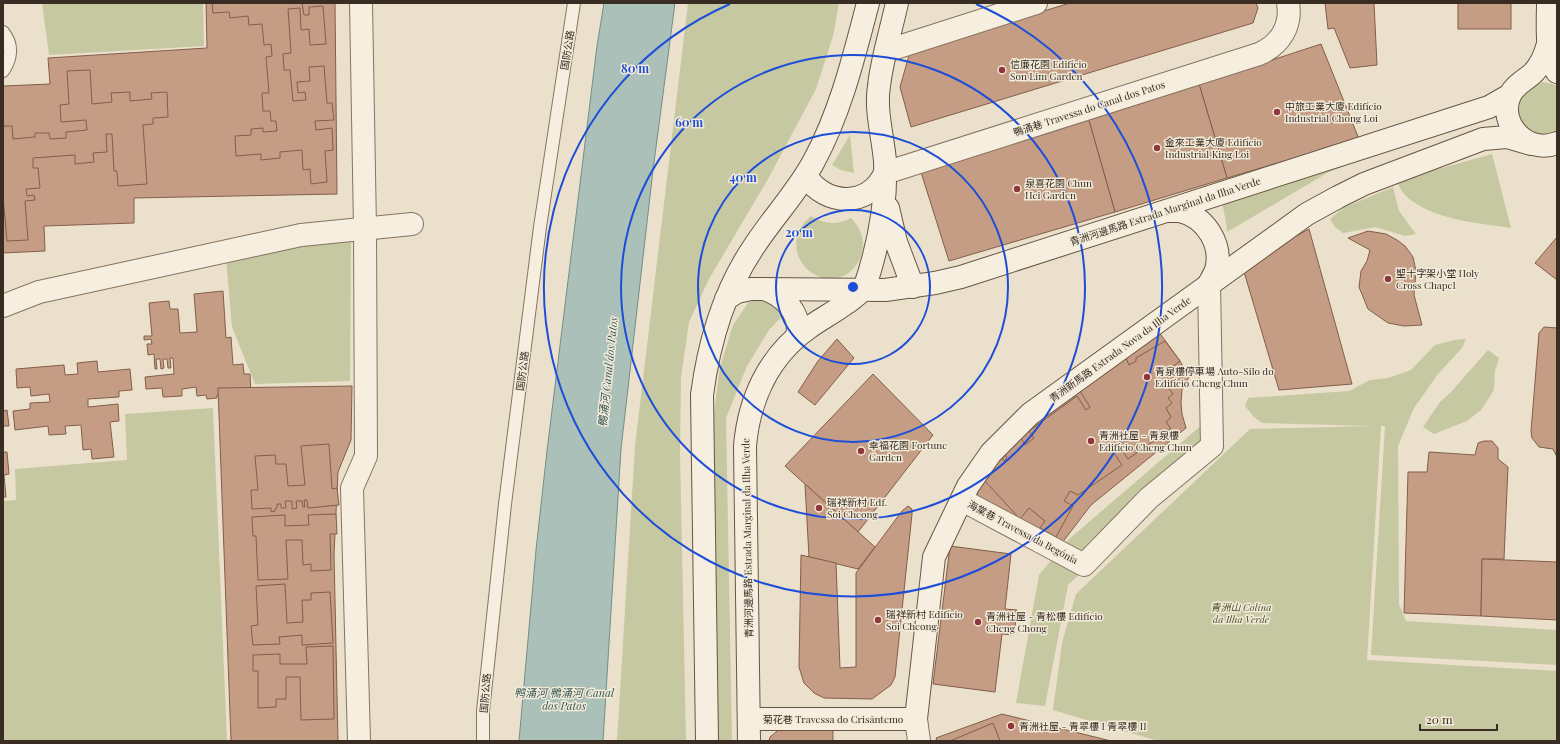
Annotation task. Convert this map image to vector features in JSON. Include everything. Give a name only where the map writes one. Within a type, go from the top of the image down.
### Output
[{"type":"street","points":[[358,741],[352,488],[366,456],[366,228],[361,3]]},
{"type":"street","points":[[707,741],[702,395],[711,342],[726,299],[740,268],[755,245],[787,204],[806,176],[826,137],[847,82],[868,3]]},
{"type":"street","points":[[897,3],[878,87],[879,113],[883,138],[885,181],[889,216],[896,242],[913,287]]},
{"type":"street","points":[[886,51],[1036,3]]},
{"type":"street","name":"鴨涌巷 Travessa do Canal dos Patos","points":[[885,181],[1259,54],[1277,42],[1285,31],[1288,17],[1288,3]]},
{"type":"street","points":[[1548,3],[1548,44],[1554,69],[1557,72]]},
{"type":"street","name":"青洲河邊馬路 Estrada Marginal da Ilha Verde","points":[[726,299],[737,292],[759,289],[885,290],[913,287],[961,277],[1489,107],[1510,95],[1516,85],[1533,73],[1543,60],[1548,44]]},
{"type":"street","points":[[1526,79],[1536,75],[1547,74],[1557,77]]},
{"type":"street","points":[[1510,95],[1507,106],[1508,117],[1512,128],[1520,138],[1531,144]]},
{"type":"street","name":"青洲新馬路 Estrada Nova da Ilha Verde","points":[[919,741],[916,719],[934,557],[968,486],[991,453],[1030,414],[1307,214],[1338,197],[1364,184],[1483,139],[1507,137],[1543,146],[1557,143]]},
{"type":"street","points":[[806,176],[819,191],[832,197],[846,199],[859,197],[871,190],[881,180],[885,181]]},
{"type":"street","points":[[864,289],[873,265],[879,240],[883,215],[885,181]]},
{"type":"street","points":[[1164,212],[1179,211],[1194,217],[1206,226],[1214,240],[1218,255],[1216,270],[1209,284]]},
{"type":"street","points":[[3,306],[39,292],[294,237],[412,224]]},
{"type":"street","name":"海棠巷 Travessa da Begónia","points":[[962,500],[1084,565],[1149,498],[1212,446],[1209,284]]},
{"type":"street","points":[[759,289],[765,289],[778,295],[788,304],[797,322],[799,330],[797,336]]},
{"type":"street","name":"青洲河邊馬路 Estrada Marginal da Ilha Verde","points":[[749,741],[745,446],[747,421],[754,397],[765,374],[780,354],[797,336],[845,305],[864,289]]},
{"type":"street","name":"菊花巷 Travessa do Crisântemo","points":[[749,719],[916,719]]},
{"type":"lane","name":"国防公路","points":[[483,741],[483,711],[508,480],[540,227],[574,3]]},
{"type":"lane","points":[[3,32],[8,38],[11,51],[8,64],[3,71]]},
{"type":"green space","points":[[42,3],[203,3],[204,46],[49,55]]},
{"type":"green space","points":[[688,3],[839,3],[833,36],[816,89],[768,179],[709,279],[689,322],[681,377],[680,453],[686,741],[617,741],[635,446]]},
{"type":"green space","points":[[1543,82],[1557,86],[1557,134],[1538,137],[1517,121],[1516,107],[1519,98],[1524,91],[1535,84]]},
{"type":"green space","points":[[1431,131],[1327,173],[1227,232],[1222,202]]},
{"type":"green space","points":[[850,135],[854,173],[841,170],[832,165]]},
{"type":"green space","points":[[1492,154],[1511,228],[1456,219],[1429,210],[1406,196],[1396,181]]},
{"type":"green space","points":[[1393,187],[1399,211],[1416,234],[1405,236],[1375,227],[1343,233],[1335,227],[1330,219],[1343,208]]},
{"type":"green space","points":[[811,216],[821,221],[831,223],[846,221],[851,218],[861,233],[863,242],[860,259],[852,270],[839,277],[826,278],[814,274],[804,266],[798,255],[796,242],[800,229]]},
{"type":"green space","points":[[351,238],[350,381],[255,384],[232,327],[226,258]]},
{"type":"green space","points":[[766,298],[784,314],[769,330],[747,366],[726,418],[732,741],[718,741],[712,428],[720,367],[733,325],[748,303],[757,299]]},
{"type":"green space","name":"青洲山 Colina da Ilha Verde","points":[[1466,339],[1462,348],[1438,374],[1414,408],[1398,446],[1399,604],[1406,621],[1557,630],[1557,665],[1371,655],[1385,426],[1381,426],[1367,660],[1557,671],[1557,741],[1158,741],[1053,710],[1062,643],[1076,594],[1250,429],[1373,426],[1262,423],[1254,417],[1245,406],[1248,398],[1349,391],[1370,380],[1388,378],[1411,370],[1435,345],[1454,340]]},
{"type":"green space","points":[[1488,350],[1499,358],[1495,371],[1494,390],[1481,410],[1467,421],[1434,434],[1423,427],[1440,402],[1451,392]]},
{"type":"green space","points":[[213,408],[227,741],[3,741],[3,501],[16,500],[15,469],[127,460],[125,414]]},
{"type":"green space","points":[[1203,424],[1222,443],[1068,585],[1045,706],[1016,703],[1039,575],[1068,540]]},
{"type":"water","name":"鸭涌河 鴨涌河 Canal dos Patos","points":[[604,3],[675,3],[653,170],[621,449],[603,741],[519,741],[536,550],[547,451],[597,46]]},
{"type":"building","points":[[206,3],[335,3],[337,194],[134,198],[134,223],[44,226],[45,251],[3,253],[3,86],[50,84],[48,58],[207,48]]},
{"type":"building","points":[[212,3],[302,3],[304,15],[309,15],[309,7],[323,6],[326,44],[310,45],[309,29],[301,30],[300,8],[288,9],[291,53],[283,54],[284,70],[290,70],[293,101],[306,100],[305,92],[298,93],[297,82],[310,81],[309,67],[324,66],[327,103],[332,103],[334,120],[315,121],[316,130],[332,128],[333,150],[325,151],[327,182],[311,184],[310,169],[303,170],[302,150],[280,152],[280,158],[261,160],[261,154],[236,156],[235,136],[251,135],[251,129],[263,128],[263,132],[277,131],[276,121],[271,121],[270,111],[263,111],[262,93],[269,93],[266,57],[272,56],[271,44],[264,45],[262,24],[249,25],[248,16],[230,18],[229,12],[213,13]]},
{"type":"building","name":"信廉花園 Edifício Son Lim Garden","points":[[1070,3],[1256,3],[1258,8],[1253,23],[911,127],[900,87],[910,52]]},
{"type":"building","points":[[1325,3],[1374,3],[1377,65],[1350,68],[1334,28],[1328,29]]},
{"type":"building","points":[[1458,3],[1511,3],[1511,29],[1458,29]]},
{"type":"building","name":"中旅工業大廈 Edifício Industrial Chong Loi","points":[[1321,44],[1359,139],[1227,178],[1199,84]]},
{"type":"building","points":[[90,70],[92,104],[112,102],[111,93],[130,92],[130,101],[152,99],[151,93],[167,92],[168,117],[153,118],[153,124],[143,125],[147,184],[118,186],[117,171],[114,171],[112,134],[106,134],[107,152],[93,153],[94,162],[75,164],[75,155],[33,158],[33,168],[38,168],[40,188],[26,189],[27,196],[34,195],[35,200],[25,201],[28,240],[7,241],[3,197],[3,126],[12,126],[13,139],[35,137],[35,133],[49,133],[50,139],[66,138],[66,132],[87,130],[86,120],[61,122],[60,105],[69,104],[67,71]]},
{"type":"building","name":"金來工業大廈 Edifício Industrial King Loi","points":[[1199,84],[1227,178],[1115,212],[1088,117]]},
{"type":"building","name":"泉喜花園 Chun Hei Garden","points":[[1088,117],[1115,212],[949,261],[919,166]]},
{"type":"building","points":[[1309,229],[1352,384],[1279,390],[1242,265]]},
{"type":"building","name":"聖十字架小堂 Holy Cross Chapel","points":[[1368,231],[1386,234],[1397,240],[1405,246],[1413,257],[1416,271],[1414,295],[1422,325],[1404,326],[1388,323],[1368,309],[1359,287],[1361,271],[1367,261],[1370,250],[1348,238]]},
{"type":"building","points":[[1557,237],[1557,280],[1535,263]]},
{"type":"building","points":[[223,291],[226,338],[231,337],[233,365],[243,364],[244,374],[250,374],[251,392],[217,395],[217,398],[207,399],[206,395],[197,396],[196,387],[182,389],[182,396],[163,397],[162,388],[146,389],[145,377],[174,374],[173,358],[170,358],[171,368],[168,368],[167,359],[163,359],[164,368],[161,369],[160,359],[156,359],[157,369],[155,369],[154,354],[148,355],[147,344],[152,344],[151,339],[144,340],[144,336],[152,336],[149,303],[169,301],[170,309],[178,309],[180,333],[197,332],[194,294]]},
{"type":"building","points":[[1544,327],[1557,328],[1557,457],[1553,449],[1539,447],[1532,438],[1531,431],[1539,333]]},
{"type":"building","name":"青洲社屋 - 青泉樓 Edifício Cheng Chun","points":[[1156,328],[1180,361],[1189,377],[1182,390],[1181,403],[1186,428],[1091,505],[1062,543],[971,492],[1026,426]]},
{"type":"building","points":[[837,339],[854,358],[815,405],[798,392],[818,361]]},
{"type":"building","name":"青洲社屋 - 青泉樓 Edifício Cheng Chun","points":[[1165,341],[1180,361],[1165,373],[1171,382],[1167,386],[1173,394],[1168,398],[1172,403],[1166,408],[1171,417],[1166,422],[1171,429],[1128,459],[1119,446],[1112,450],[1122,465],[1078,495],[1070,491],[1064,501],[1073,506],[1056,537],[1040,528],[1045,521],[1029,508],[1020,519],[985,481],[993,472],[989,464],[1000,455],[1004,461],[1007,458],[1003,451],[1021,438],[1025,445],[1034,438],[1029,431],[1077,396],[1086,410],[1090,407],[1080,391],[1126,358],[1129,365],[1136,361],[1136,358]]},
{"type":"building","points":[[97,361],[98,372],[130,369],[132,390],[119,391],[119,397],[88,399],[88,407],[118,404],[119,421],[110,422],[114,457],[92,459],[91,449],[83,450],[81,425],[65,426],[66,434],[49,435],[48,426],[15,430],[13,411],[30,409],[30,403],[50,402],[49,394],[31,396],[30,387],[17,388],[16,369],[64,365],[65,375],[78,374],[77,363]]},
{"type":"building","name":"幸福花園 Fortune Garden","points":[[873,374],[933,435],[858,532],[785,466]]},
{"type":"building","points":[[352,386],[351,440],[338,472],[334,554],[338,741],[231,741],[218,388]]},
{"type":"building","points":[[7,410],[9,426],[3,426],[3,411]]},
{"type":"building","points":[[1492,441],[1498,448],[1498,459],[1508,467],[1504,559],[1482,559],[1481,616],[1404,613],[1408,472],[1427,472],[1429,452],[1475,455],[1478,443]]},
{"type":"building","points":[[329,444],[332,489],[337,488],[339,505],[308,508],[307,500],[304,500],[305,507],[303,507],[302,501],[296,501],[297,508],[292,509],[292,501],[285,501],[286,508],[281,508],[281,504],[277,504],[275,511],[271,512],[271,508],[252,509],[251,490],[258,490],[255,456],[275,455],[276,464],[286,464],[288,486],[305,485],[301,446]]},
{"type":"building","points":[[3,452],[7,452],[9,474],[4,475],[6,497],[3,497]]},
{"type":"building","name":"瑞祥新村 Edf. Soi Cheong","points":[[805,484],[875,547],[858,569],[809,557]]},
{"type":"building","name":"瑞祥新村 Edifício Soi Cheong","points":[[908,506],[912,509],[912,514],[895,677],[891,685],[872,699],[824,698],[814,693],[804,683],[799,667],[801,555],[836,563],[840,668],[856,667],[856,573],[902,511]]},
{"type":"building","points":[[336,514],[337,534],[330,534],[331,570],[311,571],[311,564],[303,565],[302,540],[286,540],[288,579],[258,580],[256,536],[253,536],[252,517],[285,515],[285,526],[309,525],[308,515]]},
{"type":"building","name":"青洲社屋 - 青松樓 Edifício Cheng Chong","points":[[950,546],[1011,554],[1005,609],[1017,610],[1014,635],[1002,634],[995,692],[933,684]]},
{"type":"building","points":[[1482,559],[1557,562],[1557,620],[1481,616]]},
{"type":"building","points":[[285,584],[287,623],[303,622],[302,600],[311,600],[311,593],[330,592],[333,643],[302,645],[302,635],[279,637],[280,644],[253,645],[251,626],[258,625],[256,586]]},
{"type":"building","points":[[333,646],[334,719],[301,720],[300,677],[286,677],[286,699],[276,699],[276,707],[258,708],[258,671],[253,671],[253,655],[280,654],[280,664],[307,664],[306,647]]},
{"type":"building","name":"青洲社屋 - 青翠樓 I 青翠樓 II","points":[[1002,714],[1111,741],[937,741],[936,738]]},
{"type":"building","points":[[993,723],[1000,741],[950,741]]},
{"type":"building","points":[[833,725],[833,741],[769,741],[770,737],[783,726]]},
{"type":"place","name":"信廉花園 Edifício Son Lim Garden","points":[[1002,70]]},
{"type":"place","name":"中旅工業大廈 Edifício Industrial Chong Loi","points":[[1277,112]]},
{"type":"place","name":"金來工業大廈 Edifício Industrial King Loi","points":[[1157,148]]},
{"type":"place","name":"泉喜花園 Chun Hei Garden","points":[[1017,189]]},
{"type":"place","name":"聖十字架小堂 Holy Cross Chapel","points":[[1388,279]]},
{"type":"place","name":"青泉樓停車場 Auto-Silo do Edifício Cheng Chun","points":[[1147,377]]},
{"type":"place","name":"青洲社屋 - 青泉樓 Edifício Cheng Chun","points":[[1091,441]]},
{"type":"place","name":"幸福花園 Fortune Garden","points":[[861,451]]},
{"type":"place","name":"瑞祥新村 Edf. Soi Cheong","points":[[819,508]]},
{"type":"place","name":"瑞祥新村 Edifício Soi Cheong","points":[[878,620]]},
{"type":"place","name":"青洲社屋 - 青松樓 Edifício Cheng Chong","points":[[978,622]]},
{"type":"place","name":"青洲社屋 - 青翠樓 I 青翠樓 II","points":[[1011,726]]},
{"type":"water label","name":"鴨涌河 Canal dos Patos","points":[[608,372]]}]
